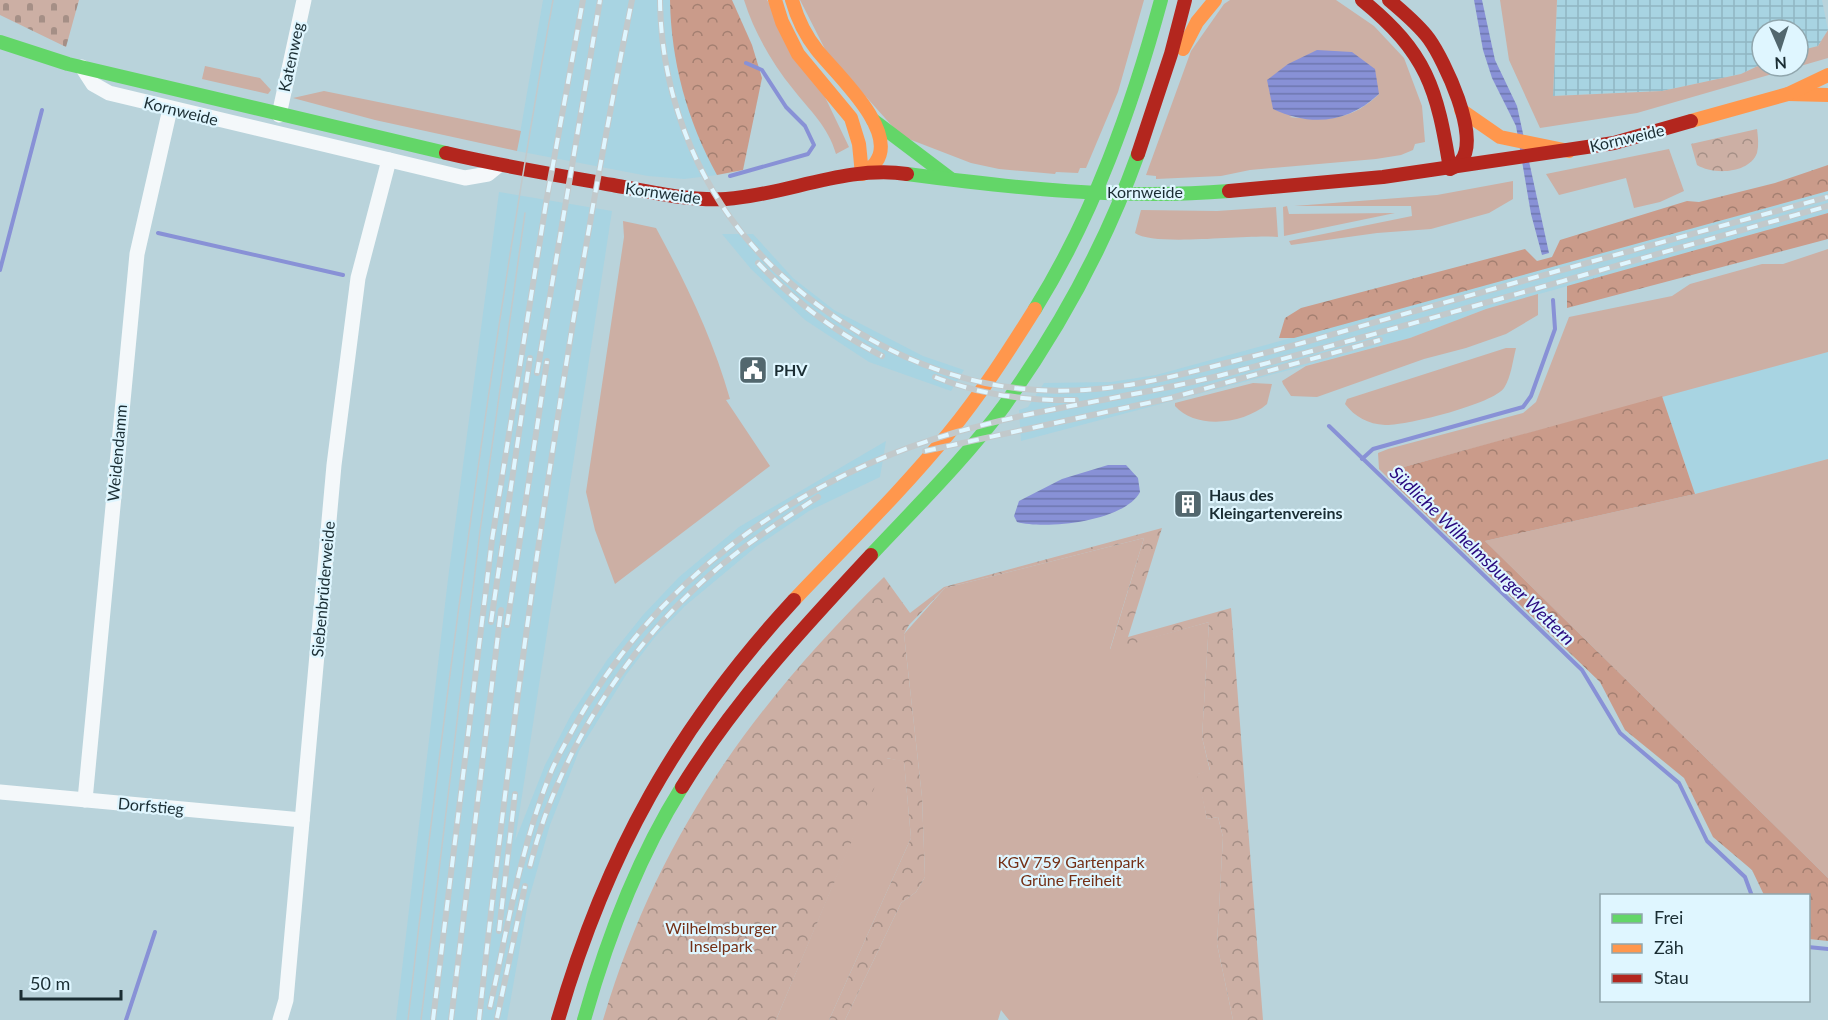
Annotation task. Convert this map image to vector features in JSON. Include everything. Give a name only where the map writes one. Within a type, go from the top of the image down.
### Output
[{"type":"main road","points":[[775,0],[782,22],[798,54],[851,118],[859,144],[862,174],[874,167],[878,160],[878,140],[873,120],[853,88],[808,38],[792,0]]},
{"type":"main road","points":[[558,1020],[582,940],[607,882],[664,769],[702,711],[768,629],[896,492],[969,408],[1038,305],[1065,257],[1102,179],[1140,76],[1161,0]]},
{"type":"main road","points":[[584,1020],[610,933],[635,872],[670,805],[709,744],[757,680],[915,510],[1015,389],[1041,351],[1095,255],[1141,152],[1185,0]]},
{"type":"main road","points":[[1162,85],[1197,22],[1215,0]]},
{"type":"main road","points":[[1362,0],[1412,45],[1426,68],[1440,103],[1450,169],[1461,162],[1466,152],[1461,110],[1453,80],[1438,50],[1416,23],[1389,0]]},
{"type":"main road","name":"Kornweide","points":[[0,42],[75,65],[279,115],[499,165],[669,195],[713,199],[753,197],[862,174],[910,172],[951,179],[1070,192],[1213,192],[1326,183],[1517,159],[1538,149],[1569,151],[1649,134],[1788,94],[1828,75]]},
{"type":"main road","name":"Kornweide","points":[[0,56],[43,64],[75,65]]},
{"type":"main road","name":"Kornweide","points":[[1788,94],[1828,95]]},
{"type":"main road","points":[[1461,110],[1494,134],[1538,149]]},
{"type":"main road","points":[[873,120],[951,179]]},
{"type":"street","name":"Katenweg","points":[[279,115],[304,0]]},
{"type":"street","name":"Kornweide","points":[[75,65],[99,89],[170,109],[465,178],[488,174],[499,165]]},
{"type":"street","name":"Weidendamm","points":[[85,800],[137,254],[170,109]]},
{"type":"street","name":"Siebenbrüderweide","points":[[280,1020],[286,1000],[334,465],[358,278],[389,160]]},
{"type":"street","name":"Dorfstieg","points":[[0,792],[302,820]]},
{"type":"shaded area","points":[[543,0],[670,0],[677,69],[698,135],[717,175],[684,179],[648,176],[517,151]]},
{"type":"shaded area","points":[[1557,0],[1822,0],[1828,30],[1818,46],[1810,48],[1810,18],[1750,18],[1750,70],[1741,74],[1662,91],[1553,96]]},
{"type":"shaded area","points":[[1828,191],[1828,213],[1486,309],[1410,338],[1021,441],[1019,410],[1028,407],[1044,383],[1111,382],[1156,375]]},
{"type":"shaded area","points":[[499,192],[612,211],[515,841],[545,765],[572,713],[607,660],[643,615],[679,577],[739,527],[886,441],[880,477],[809,511],[757,546],[685,606],[655,637],[626,675],[579,751],[550,825],[528,902],[507,1020],[396,1020],[448,579]]},
{"type":"shaded area","points":[[722,234],[753,234],[793,278],[834,310],[923,356],[964,370],[951,391],[869,362],[805,320],[751,269]]},
{"type":"shaded area","points":[[1828,352],[1828,459],[1695,494],[1662,396]]},
{"type":"green space","points":[[0,0],[79,0],[66,47],[0,15]]},
{"type":"green space","points":[[670,0],[732,0],[752,45],[762,78],[743,170],[717,175],[706,154],[689,112],[677,68]]},
{"type":"green space","points":[[744,0],[767,0],[824,95],[849,147],[836,154],[833,144],[818,119],[771,58],[758,35]]},
{"type":"green space","points":[[800,0],[1144,0],[1118,92],[1086,168],[1080,168],[1078,173],[1056,172],[1055,174],[999,169],[971,163],[901,136],[827,53]]},
{"type":"green space","points":[[1230,0],[1336,0],[1374,26],[1404,58],[1422,106],[1425,142],[1415,144],[1413,150],[1401,155],[1376,159],[1250,170],[1221,176],[1156,179],[1156,176],[1146,175],[1191,51],[1224,4]],"holes":[[[1379,94],[1369,103],[1348,114],[1327,119],[1289,117]]]},
{"type":"green space","points":[[1500,0],[1557,0],[1553,96],[1662,91],[1741,74],[1750,70],[1750,78],[1759,78],[1637,113],[1540,128],[1509,60]]},
{"type":"green space","points":[[1828,30],[1828,58],[1810,63],[1810,48],[1818,46]]},
{"type":"green space","points":[[205,66],[260,78],[271,90],[268,94],[202,79]]},
{"type":"green space","points":[[324,91],[521,131],[517,151],[375,120],[293,98]]},
{"type":"green space","points":[[1757,129],[1757,153],[1746,165],[1739,169],[1721,171],[1697,165],[1691,144]]},
{"type":"green space","points":[[1669,149],[1684,191],[1660,202],[1634,208],[1626,178],[1559,195],[1546,174]]},
{"type":"green space","points":[[1828,165],[1828,191],[1294,338],[1279,338],[1285,318],[1301,308],[1525,249],[1537,261],[1552,257],[1560,240],[1687,201],[1699,202],[1775,183]]},
{"type":"green space","points":[[1513,181],[1513,199],[1489,213],[1431,229],[1377,233],[1291,245],[1289,241],[1412,216],[1411,206],[1294,206],[1437,195]]},
{"type":"green space","points":[[1287,206],[1289,214],[1395,213],[1284,236],[1283,207]]},
{"type":"green space","points":[[1276,207],[1278,237],[1180,240],[1145,237],[1135,233],[1141,210],[1217,211]]},
{"type":"green space","points":[[1828,213],[1828,239],[1567,308],[1567,286]]},
{"type":"green space","points":[[623,221],[656,228],[707,333],[730,399],[726,400],[770,466],[615,584],[595,530],[586,492],[624,237]]},
{"type":"green space","points":[[1828,249],[1828,352],[1400,468],[1387,477],[1379,469],[1378,453],[1388,449],[1523,413],[1536,402],[1569,317],[1672,296],[1690,284],[1762,264],[1783,264]]},
{"type":"green space","points":[[1538,294],[1538,315],[1506,334],[1424,359],[1317,397],[1291,396],[1283,384],[1282,381],[1306,366],[1410,338],[1486,309]]},
{"type":"green space","points":[[1506,348],[1516,348],[1504,388],[1484,401],[1467,407],[1429,418],[1385,425],[1362,419],[1345,404],[1347,399]]},
{"type":"green space","points":[[1253,383],[1272,384],[1267,404],[1257,411],[1233,420],[1220,422],[1195,419],[1184,414],[1175,406],[1175,403]]},
{"type":"green space","points":[[1662,396],[1695,494],[1485,541],[1828,878],[1828,941],[1810,939],[1810,894],[1764,894],[1752,870],[1713,837],[1684,778],[1625,730],[1600,682],[1387,477],[1400,468]]},
{"type":"green space","points":[[1828,459],[1828,878],[1485,541],[1695,494]]},
{"type":"green space","name":"Wilhelmsburger Inselpark","points":[[1162,528],[1128,637],[1231,608],[1263,1020],[1233,1020],[1217,944],[1223,837],[1218,817],[1207,819],[1197,774],[1210,770],[1202,737],[1209,622],[1110,650],[1144,538],[945,588],[909,625],[904,634],[922,797],[925,877],[916,892],[901,903],[845,1020],[829,1020],[911,838],[904,762],[887,758],[776,1020],[603,1020],[625,954],[651,893],[680,835],[714,780],[750,727],[791,676],[884,577],[910,613],[944,587]]},
{"type":"green space","name":"KGV 759 Gartenpark Grüne Freiheit","points":[[1144,538],[1110,649],[1209,622],[1202,737],[1210,771],[1198,774],[1207,819],[1218,817],[1223,837],[1217,944],[1233,1020],[1009,1020],[1001,1010],[998,1020],[845,1020],[901,903],[916,892],[925,877],[922,797],[904,634],[945,588]]},
{"type":"green space","points":[[886,758],[904,761],[911,838],[829,1020],[776,1020]]},
{"type":"water","points":[[1474,0],[1482,0],[1495,60],[1517,106],[1549,253],[1542,255],[1531,214],[1516,126],[1492,78],[1483,50]]},
{"type":"water","points":[[1317,50],[1352,52],[1375,69],[1379,94],[1355,111],[1329,119],[1301,118],[1273,109],[1267,80],[1288,64]]},
{"type":"water","points":[[1108,465],[1126,465],[1138,478],[1140,492],[1132,502],[1119,510],[1084,521],[1047,525],[1017,522],[1014,516],[1019,501],[1062,479]]},
{"type":"waterway","points":[[730,176],[808,154],[814,145],[805,126],[786,107],[762,70],[746,63]]},
{"type":"waterway","points":[[0,270],[42,110]]},
{"type":"waterway","points":[[158,233],[343,275]]},
{"type":"waterway","name":"Südliche Wilhelmsburger Wettern","points":[[1362,459],[1373,449],[1523,407],[1531,396],[1555,329],[1553,300]]},
{"type":"waterway","name":"Südliche Wilhelmsburger Wettern","points":[[1329,426],[1582,670],[1620,733],[1679,783],[1707,841],[1745,877],[1751,894]]},
{"type":"waterway","points":[[126,1020],[155,932]]},
{"type":"waterway","name":"Südliche Wilhelmsburger Wettern","points":[[1810,947],[1828,949]]},
{"type":"tram line","points":[[408,1020],[472,509],[510,254],[553,0]]},
{"type":"tram line","points":[[421,1020],[480,531],[525,213]]},
{"type":"railway","points":[[433,1020],[492,540],[546,203],[583,0]]},
{"type":"railway","points":[[537,373],[600,0]]},
{"type":"railway","points":[[479,1020],[509,764],[563,381],[607,127],[632,0]]},
{"type":"railway","points":[[660,0],[662,38],[668,76],[691,148],[708,182],[728,214],[751,244],[778,272],[804,294],[861,334],[923,364],[956,376],[990,384],[1050,391],[1101,389],[1176,376],[1828,197]]},
{"type":"railway","points":[[490,1007],[530,833],[551,771],[572,731],[605,677],[643,628],[687,583],[734,543],[786,508],[840,477],[898,452],[957,432],[990,423],[1222,375],[1828,206]]},
{"type":"railway","points":[[758,263],[816,315],[848,337],[882,356]]},
{"type":"railway","points":[[925,451],[1171,398],[1380,340]]},
{"type":"railway","points":[[491,622],[530,358]]},
{"type":"railway","points":[[507,625],[547,361]]},
{"type":"railway","points":[[935,377],[1004,396],[1076,400]]},
{"type":"railway","points":[[530,866],[542,825],[576,745],[598,706],[650,635],[680,603],[724,563],[818,497]]},
{"type":"railway","points":[[451,1020],[501,610]]},
{"type":"railway","points":[[499,931],[515,794]]},
{"type":"railway","points":[[497,1018],[525,886]]},
{"type":"traffic: fast","points":[[1035,309],[1076,236],[1109,159],[1124,120],[1161,0]]},
{"type":"traffic: fast","points":[[0,42],[68,64],[446,153]]},
{"type":"traffic: fast","points":[[873,120],[951,179]]},
{"type":"traffic: fast","points":[[871,555],[973,445],[1004,406],[1044,347],[1096,253],[1138,154]]},
{"type":"traffic: fast","points":[[907,174],[1068,191],[1148,194],[1229,191]]},
{"type":"traffic: fast","points":[[584,1020],[613,929],[637,871],[682,787]]},
{"type":"traffic: slow","points":[[775,0],[782,22],[798,54],[851,118],[859,144],[862,174],[876,162],[881,149],[879,134],[862,102],[809,38],[792,0]]},
{"type":"traffic: slow","points":[[1183,49],[1197,22],[1215,0]]},
{"type":"traffic: slow","points":[[1691,121],[1788,94],[1828,75]]},
{"type":"traffic: slow","points":[[1788,94],[1828,95]]},
{"type":"traffic: slow","points":[[1461,110],[1500,137],[1569,151]]},
{"type":"traffic: slow","points":[[794,600],[931,455],[983,388],[1035,309]]},
{"type":"traffic: jam","points":[[1138,154],[1171,54],[1185,0]]},
{"type":"traffic: jam","points":[[1362,0],[1401,37],[1426,74],[1440,116],[1450,169],[1460,162],[1466,150],[1467,135],[1458,99],[1436,49],[1415,23],[1389,0]]},
{"type":"traffic: jam","points":[[1229,191],[1383,177],[1614,143],[1691,121]]},
{"type":"traffic: jam","points":[[446,153],[655,193],[698,199],[749,196],[861,174],[884,172],[907,174]]},
{"type":"traffic: jam","points":[[682,787],[747,695],[795,638],[871,555]]},
{"type":"traffic: jam","points":[[558,1020],[599,902],[650,795],[715,696],[752,648],[794,600]]},
{"type":"place","name":"PHV","points":[[753,370]]},
{"type":"place","name":"Haus des Kleingartenvereins","points":[[1188,504]]}]
